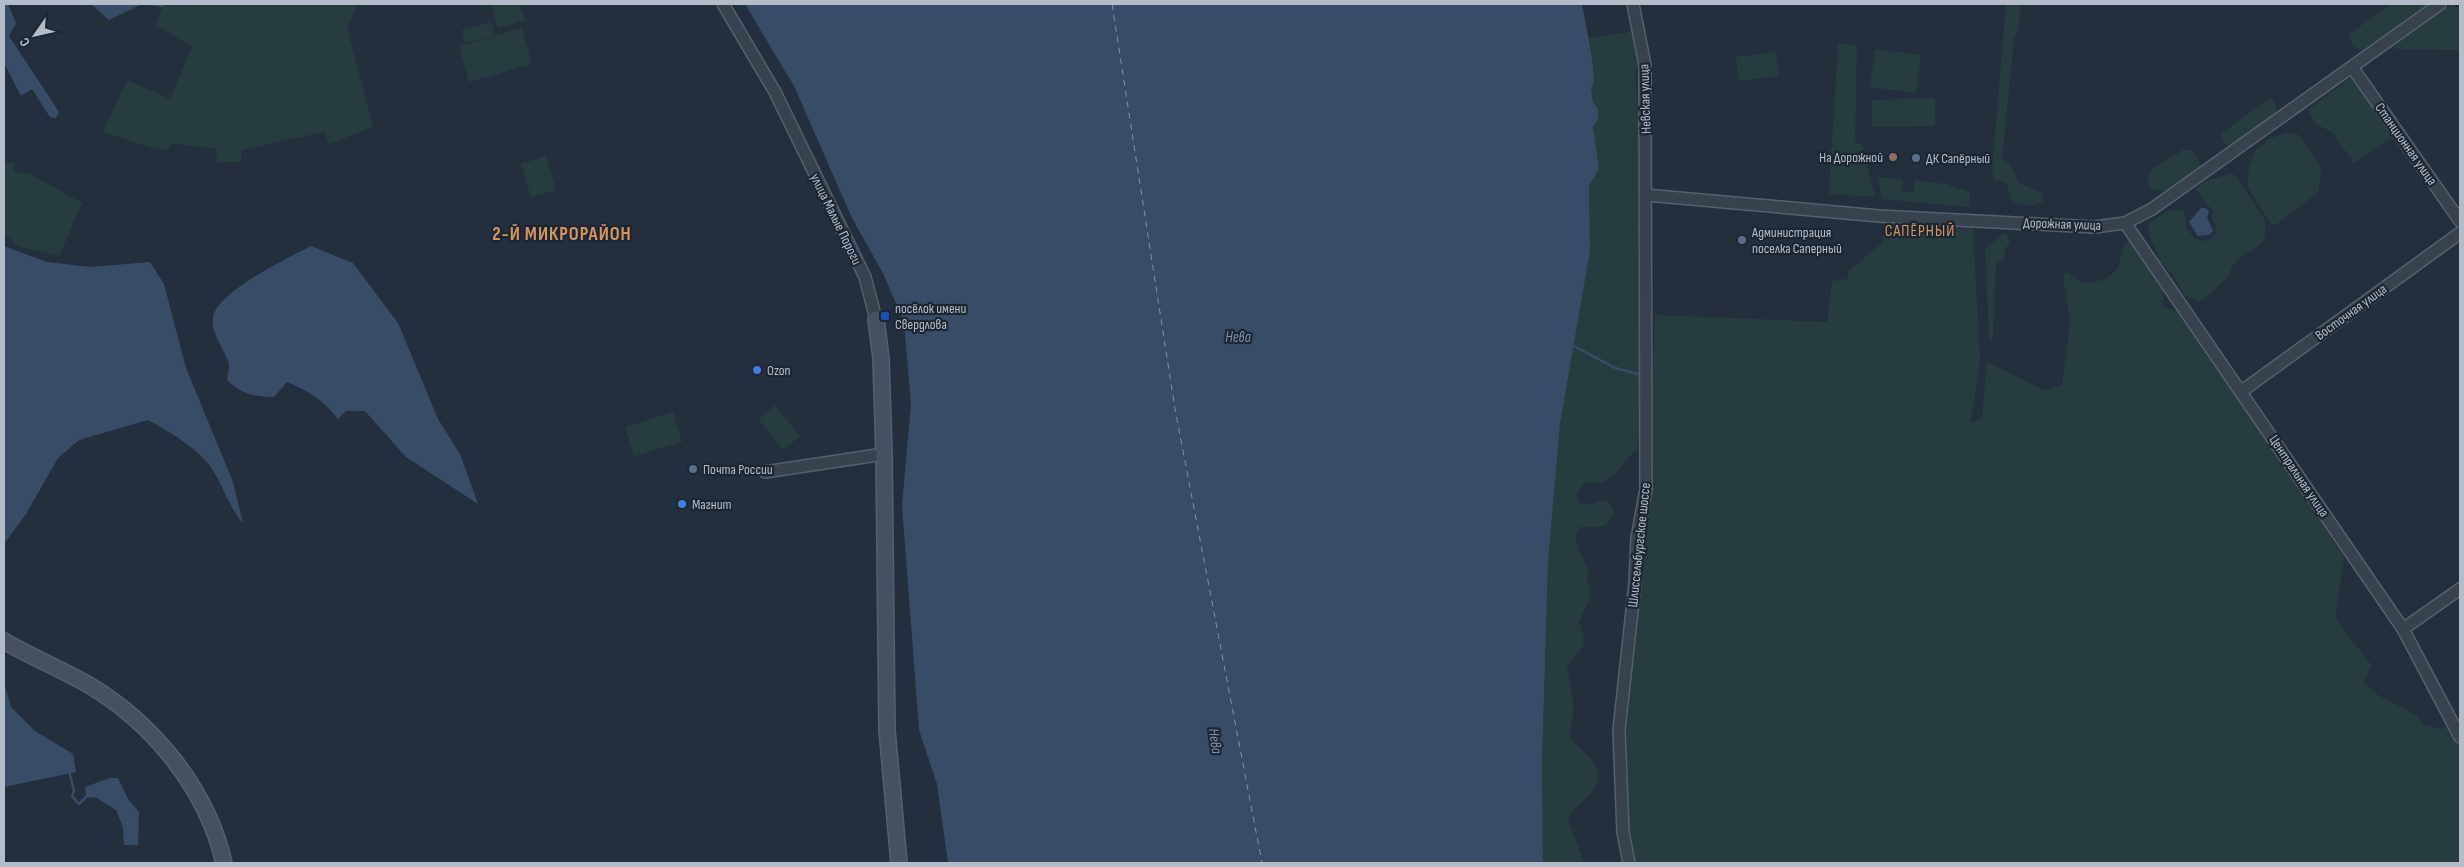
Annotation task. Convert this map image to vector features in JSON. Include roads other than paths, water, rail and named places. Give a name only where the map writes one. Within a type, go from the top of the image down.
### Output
[{"type":"street","name":"улица Малые Пороги","points":[[723,4],[775,92],[865,278],[876,319],[881,359],[884,454],[887,730],[899,863]]},
{"type":"street","name":"Невская улица","points":[[1633,4],[1645,65],[1646,195]]},
{"type":"street","name":"Дорожная улица","points":[[1646,195],[1894,216],[2094,227],[2126,223],[2166,200],[2440,4]]},
{"type":"street","name":"Станционная улица","points":[[2352,67],[2460,221]]},
{"type":"street","name":"Шлиссельбургское шоссе","points":[[1629,863],[1623,832],[1619,730],[1635,583],[1637,538],[1646,489],[1646,195]]},
{"type":"street","name":"Центральная улица","points":[[2126,223],[2403,629],[2460,737]]},
{"type":"street","name":"Восточная улица","points":[[2242,391],[2460,233]]},
{"type":"street","points":[[765,472],[884,454]]},
{"type":"street","points":[[2403,629],[2460,589]]},
{"type":"street","points":[[4,641],[91,686],[128,712],[149,732],[172,758],[202,802],[216,831],[224,863]]},
{"type":"water","points":[[4,4],[8,4],[16,23],[9,36],[59,112],[56,118],[50,117],[32,89],[21,96],[4,63]]},
{"type":"water","points":[[91,4],[142,4],[109,20]]},
{"type":"water","points":[[142,4],[163,4],[163,7]]},
{"type":"water","name":"Нева","points":[[745,4],[1582,4],[1592,57],[1594,81],[1591,89],[1593,102],[1598,109],[1598,120],[1593,127],[1599,169],[1589,186],[1590,251],[1560,424],[1548,562],[1542,764],[1543,863],[948,863],[937,784],[919,730],[902,505],[911,404],[904,323],[884,275],[852,218],[794,86]]},
{"type":"water","points":[[2201,208],[2209,211],[2207,217],[2213,231],[2209,235],[2198,236],[2189,222]]},
{"type":"water","points":[[4,246],[47,262],[91,267],[150,262],[164,284],[186,368],[233,482],[243,523],[233,509],[215,473],[204,459],[181,440],[148,420],[79,440],[58,458],[26,514],[4,544]]},
{"type":"water","points":[[311,246],[353,263],[398,323],[438,419],[460,454],[478,504],[406,457],[365,411],[346,411],[338,419],[315,397],[287,382],[274,397],[267,397],[243,392],[227,380],[228,361],[213,324],[217,308],[226,297],[254,277]]},
{"type":"water","points":[[4,683],[11,707],[35,731],[73,754],[76,772],[4,787]]},
{"type":"water","points":[[110,778],[118,778],[128,799],[139,812],[138,845],[124,845],[123,827],[116,810],[97,798],[86,797],[85,787]]},
{"type":"waterway","points":[[1574,346],[1615,368],[1642,375]]},
{"type":"waterway","points":[[70,774],[74,791],[72,796],[79,804],[86,797]]},
{"type":"place","name":"На Дорожной","points":[[1893,157]]},
{"type":"place","name":"ДК Сапёрный","points":[[1916,158]]},
{"type":"place","name":"Администрация поселка Саперный","points":[[1742,240]]},
{"type":"place","name":"посёлок имени Свердлова","points":[[885,316]]},
{"type":"place","name":"Ozon","points":[[757,370]]},
{"type":"place","name":"Почта России","points":[[693,469]]},
{"type":"place","name":"Магнит","points":[[682,504]]},
{"type":"district","name":"САПЁРНЫЙ","points":[[1920,231]]},
{"type":"district","name":"2-Й МИКРОРАЙОН","points":[[562,234]]}]
